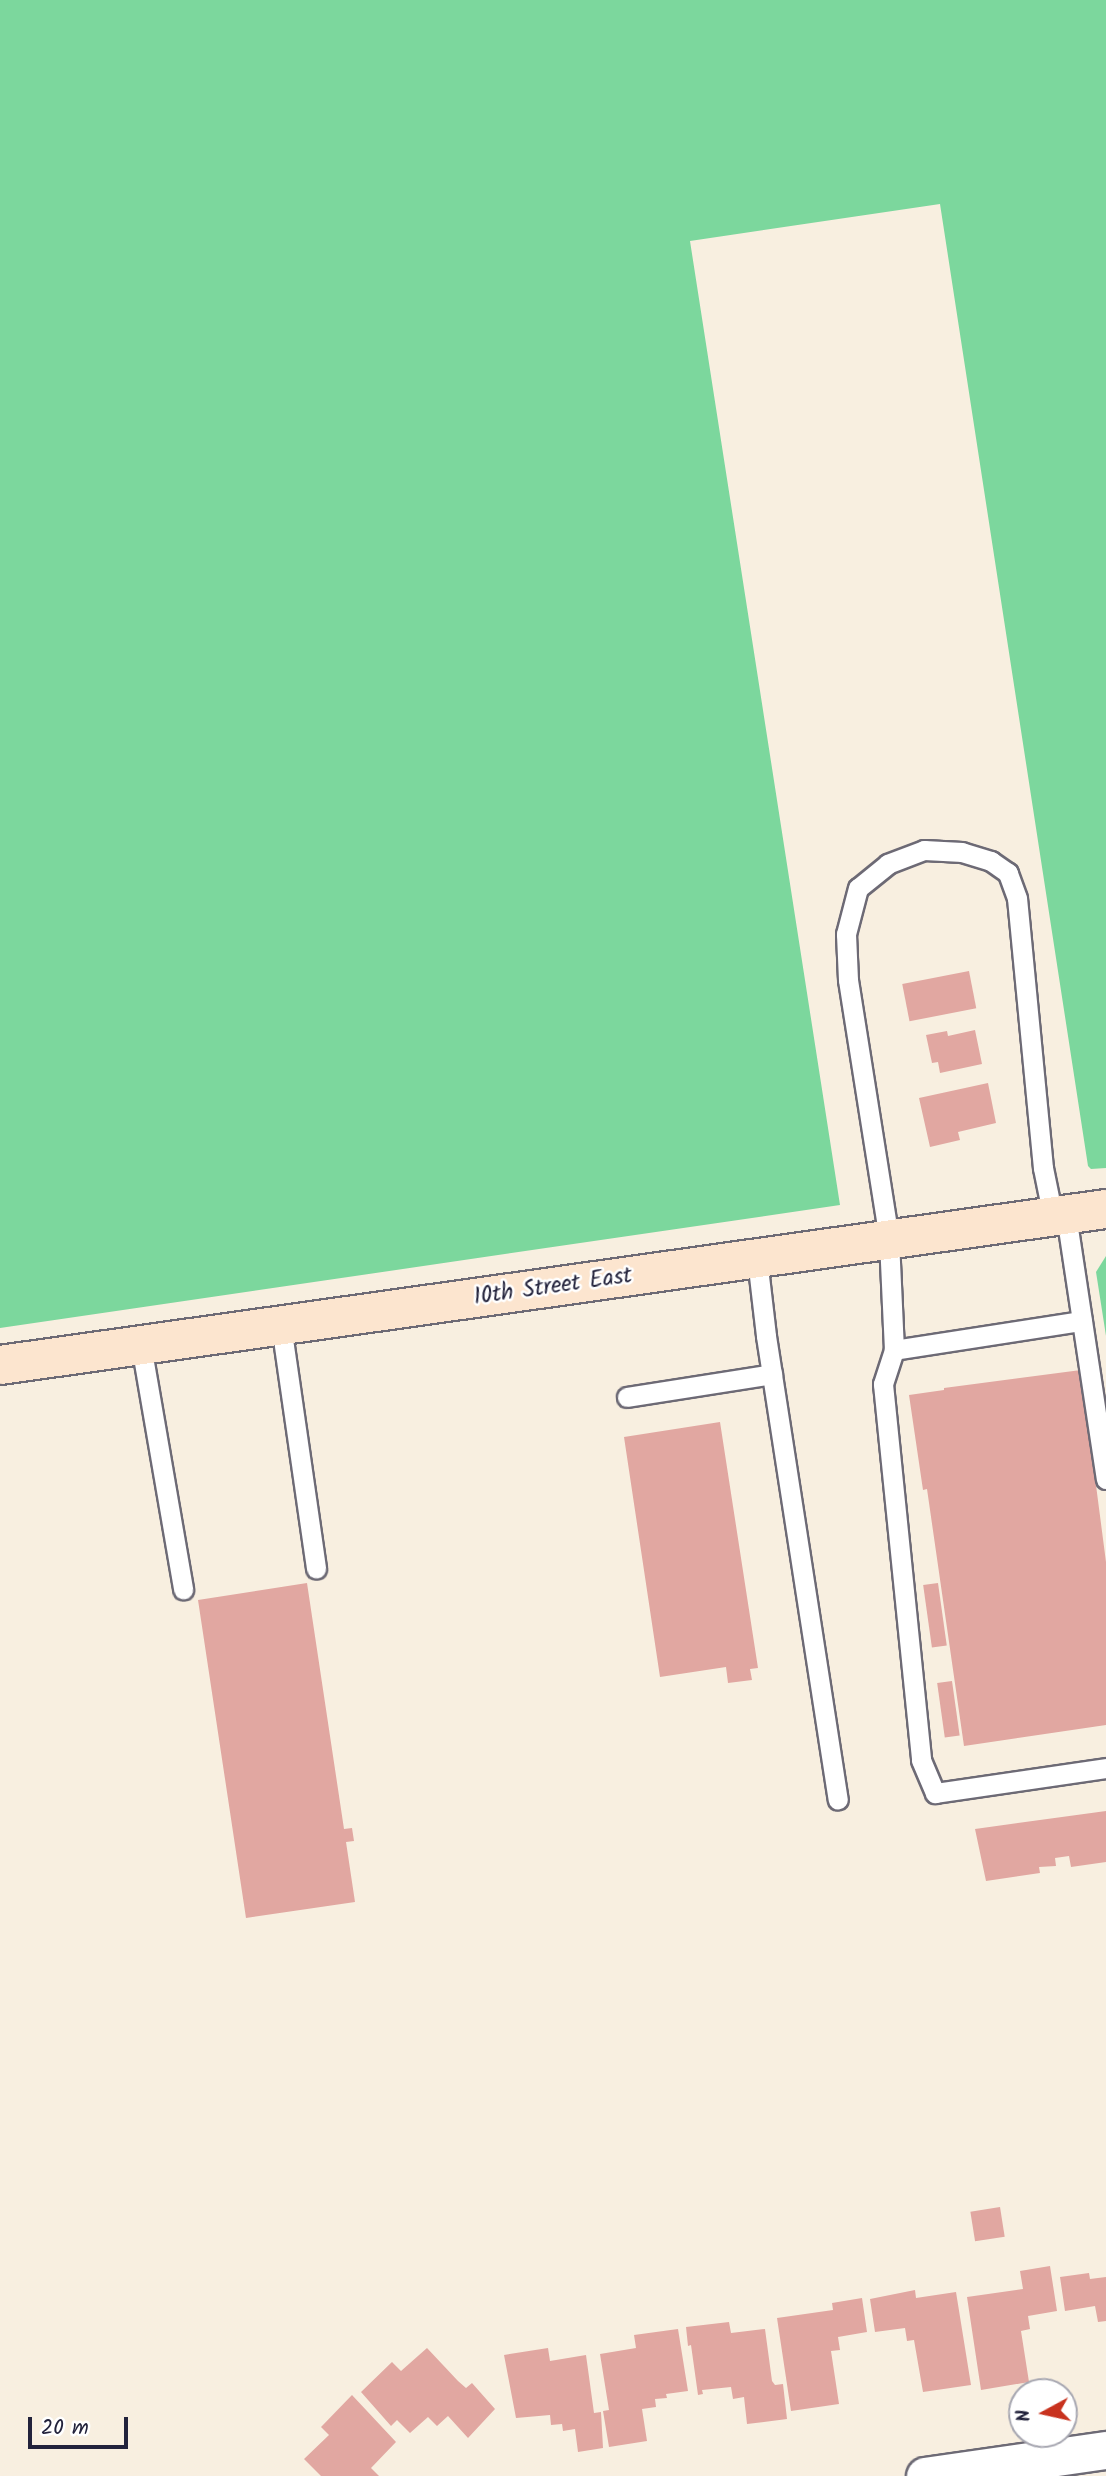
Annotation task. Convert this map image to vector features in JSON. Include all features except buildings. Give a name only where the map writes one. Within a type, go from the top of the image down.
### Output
[{"type":"main road","name":"10th Street East","points":[[0,1365],[1106,1209]]},
{"type":"street","points":[[925,2476],[1106,2450]]},
{"type":"lane","points":[[1106,1479],[1082,1321],[1059,1216],[1044,1168],[1017,898],[1008,873],[991,861],[961,852],[924,850],[888,864],[858,888],[846,934],[848,980],[889,1240],[894,1350],[883,1384],[921,1760],[934,1793],[1106,1768]]},
{"type":"lane","points":[[757,1259],[772,1374],[838,1800]]},
{"type":"lane","points":[[894,1350],[1082,1321]]},
{"type":"lane","points":[[281,1325],[316,1568]]},
{"type":"lane","points":[[141,1345],[183,1589]]},
{"type":"lane","points":[[627,1397],[772,1374]]},
{"type":"green space","points":[[0,0],[1106,0],[1106,1168],[1091,1169],[1088,1166],[940,204],[690,241],[840,1205],[0,1328]]},
{"type":"green space","points":[[1106,1256],[1106,1336],[1096,1272]]}]
